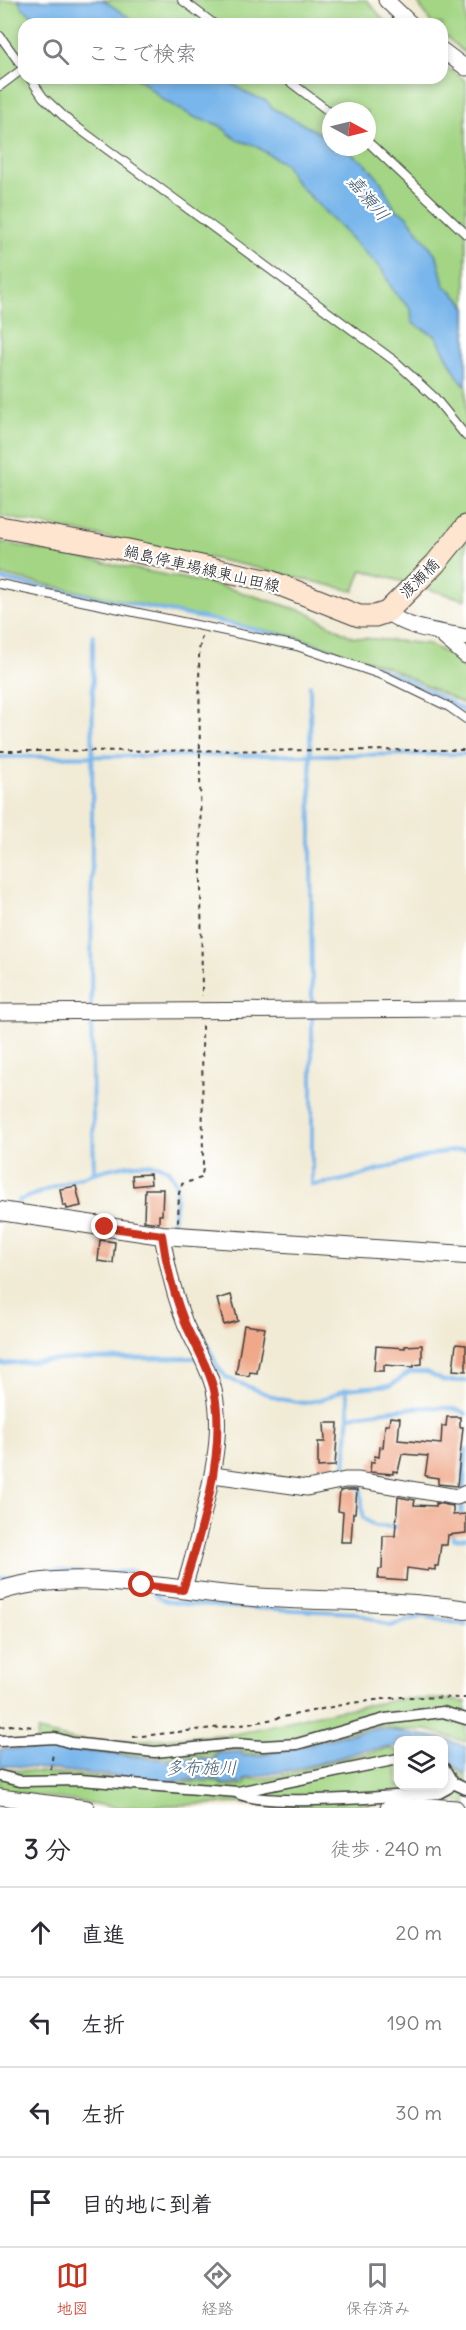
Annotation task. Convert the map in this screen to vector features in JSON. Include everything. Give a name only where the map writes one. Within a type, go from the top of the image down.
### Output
[{"type":"main road","name":"渡瀬橋","points":[[391,608],[435,564],[466,526]]},
{"type":"main road","name":"鍋島停車場線東山田線","points":[[0,527],[128,550],[270,581],[359,616],[375,616],[391,608]]},
{"type":"street","points":[[386,0],[405,18]]},
{"type":"street","points":[[448,54],[466,68]]},
{"type":"street","points":[[391,608],[404,622],[439,633],[466,637]]},
{"type":"street","points":[[439,633],[466,656]]},
{"type":"street","points":[[0,1012],[202,1017],[312,1010],[466,1009]]},
{"type":"street","points":[[0,1211],[170,1236],[466,1255]]},
{"type":"street","points":[[170,1236],[171,1281],[186,1324],[203,1358],[214,1390],[217,1416],[213,1475],[196,1552],[183,1590]]},
{"type":"street","points":[[213,1475],[307,1488],[351,1480],[457,1497],[466,1493]]},
{"type":"street","points":[[0,1591],[24,1583],[62,1580],[251,1597],[428,1605],[466,1610]]},
{"type":"street","points":[[0,1741],[55,1738],[72,1743],[155,1752],[184,1751],[235,1744],[263,1746],[297,1744],[385,1719],[443,1712],[466,1719]]},
{"type":"street","points":[[0,1776],[20,1781],[80,1780],[238,1792],[394,1760]]},
{"type":"street","points":[[448,1773],[460,1787]]},
{"type":"street","points":[[238,1792],[245,1797],[277,1799],[359,1798],[439,1793],[448,1788],[460,1787]]},
{"type":"street","points":[[388,1808],[455,1808],[460,1787]]},
{"type":"street","points":[[0,1797],[87,1808]]},
{"type":"lane","points":[[182,0],[206,18]]},
{"type":"lane","points":[[0,36],[18,61]]},
{"type":"lane","points":[[0,86],[18,73]]},
{"type":"lane","points":[[34,84],[44,97],[70,122],[396,362],[435,398],[466,436]]},
{"type":"lane","points":[[293,84],[322,106]]},
{"type":"lane","points":[[376,149],[466,234]]},
{"type":"lane","points":[[0,584],[297,646],[385,676],[449,707],[466,719]]},
{"type":"path","points":[[170,1236],[182,1184],[201,1178],[203,1169],[199,650],[203,628]]},
{"type":"path","points":[[0,752],[466,750]]},
{"type":"path","points":[[123,1738],[249,1724],[351,1703],[401,1697],[466,1698]]},
{"type":"path","points":[[0,1727],[20,1725],[39,1728]]},
{"type":"path","points":[[50,1780],[55,1738]]},
{"type":"green space","points":[[0,0],[367,0],[382,18],[18,18],[18,84],[448,84],[448,68],[466,81],[466,600],[362,570],[354,591],[244,565],[0,516]]},
{"type":"green space","points":[[416,0],[466,0],[466,54],[448,38],[448,18],[428,18]]},
{"type":"green space","points":[[0,542],[221,586],[306,612],[352,637],[429,644],[453,657],[466,670],[466,705],[387,667],[297,637],[0,575]]},
{"type":"green space","points":[[401,1699],[441,1699],[466,1702],[466,1742],[427,1730],[399,1730],[377,1725],[261,1754],[246,1754],[241,1749],[218,1750],[213,1756],[174,1758],[80,1750],[64,1745],[35,1746],[38,1731],[75,1740],[110,1742],[236,1734],[314,1715]]},
{"type":"green space","points":[[394,1750],[394,1790],[448,1790],[448,1764],[466,1776],[466,1806],[460,1802],[435,1799],[320,1807],[239,1803],[116,1807],[0,1790],[0,1769],[172,1783],[217,1781],[223,1786],[244,1785],[248,1779],[275,1777],[335,1760]]},
{"type":"water","points":[[18,0],[103,0],[130,18],[38,18],[25,11]]},
{"type":"water","name":"嘉瀬川","points":[[145,84],[233,84],[248,94],[267,101],[272,108],[322,134],[322,156],[354,156],[366,164],[381,182],[395,209],[406,215],[437,256],[444,285],[462,301],[466,309],[466,386],[458,377],[436,336],[412,323],[411,309],[394,292],[382,270],[294,180],[286,165],[254,145],[237,140],[219,125],[196,118],[163,100]]},
{"type":"water","name":"多布施川","points":[[376,1728],[429,1736],[394,1736],[394,1747],[362,1751],[297,1769],[247,1778],[242,1783],[223,1784],[215,1779],[166,1781],[0,1766],[0,1749],[64,1749],[166,1760],[214,1759],[218,1753],[241,1752],[244,1756],[260,1756]]},
{"type":"water","points":[[448,1740],[466,1747],[466,1774],[448,1761]]},
{"type":"building","points":[[150,1174],[151,1184],[133,1186],[132,1175]]},
{"type":"building","points":[[76,1186],[81,1206],[67,1209],[66,1205],[63,1206],[60,1189]]},
{"type":"building","points":[[145,1189],[163,1189],[162,1215],[159,1215],[159,1223],[144,1221]]},
{"type":"building","points":[[100,1240],[115,1242],[113,1263],[98,1261]]},
{"type":"building","points":[[231,1295],[238,1321],[224,1325],[217,1299]]},
{"type":"building","points":[[244,1325],[265,1328],[257,1373],[250,1372],[249,1376],[236,1374]]},
{"type":"building","points":[[456,1344],[466,1345],[466,1371],[453,1370]]},
{"type":"building","points":[[422,1345],[422,1364],[414,1365],[414,1367],[384,1365],[384,1371],[374,1371],[376,1346],[405,1348],[405,1346]]},
{"type":"building","points":[[390,1417],[400,1418],[398,1440],[441,1444],[442,1426],[446,1426],[447,1417],[460,1417],[460,1427],[463,1427],[457,1486],[438,1484],[438,1478],[425,1476],[428,1456],[402,1454],[398,1472],[393,1471],[393,1474],[370,1472],[371,1462],[374,1462],[375,1456],[379,1457],[380,1447],[383,1448],[385,1425],[389,1425]]},
{"type":"building","points":[[324,1423],[338,1423],[335,1466],[318,1467],[318,1442],[325,1442]]},
{"type":"building","points":[[357,1490],[355,1513],[353,1513],[351,1542],[341,1542],[343,1512],[338,1511],[340,1491]]},
{"type":"building","points":[[398,1497],[415,1500],[414,1505],[436,1506],[436,1503],[453,1506],[453,1515],[466,1514],[466,1533],[448,1535],[447,1545],[441,1545],[438,1566],[435,1566],[435,1570],[407,1568],[406,1581],[378,1579],[379,1569],[382,1569],[383,1536],[395,1536]]},
{"type":"waterway","points":[[0,579],[180,613],[299,641],[357,660],[413,683],[466,712]]},
{"type":"waterway","points":[[91,1007],[93,635]]},
{"type":"waterway","points":[[310,685],[312,1005]]},
{"type":"waterway","points":[[0,757],[466,754]]},
{"type":"waterway","points":[[312,1013],[312,1185],[350,1178],[428,1156],[466,1149]]},
{"type":"waterway","points":[[91,1014],[94,1173]]},
{"type":"waterway","points":[[18,1201],[116,1167],[137,1164],[155,1165],[168,1170],[176,1186],[172,1227]]},
{"type":"waterway","points":[[183,1293],[191,1318],[209,1346],[217,1366],[227,1378],[279,1399],[304,1403],[324,1399],[346,1389],[391,1385],[410,1372],[427,1372],[444,1381],[466,1381]]},
{"type":"waterway","points":[[0,1364],[75,1359],[198,1358]]},
{"type":"waterway","points":[[346,1389],[349,1410],[345,1470],[350,1476]]},
{"type":"waterway","points":[[349,1416],[428,1407],[457,1410],[466,1414]]},
{"type":"waterway","points":[[463,1491],[466,1449]]},
{"type":"waterway","points":[[359,1486],[363,1518],[375,1526],[398,1527]]},
{"type":"waterway","points":[[461,1518],[462,1498]]},
{"type":"waterway","points":[[452,1532],[453,1539],[466,1538]]},
{"type":"waterway","points":[[0,1578],[53,1570],[79,1572]]},
{"type":"waterway","points":[[101,1573],[135,1571],[141,1578]]},
{"type":"waterway","points":[[153,1593],[165,1601],[191,1605],[357,1613],[390,1626],[423,1616],[466,1625]]},
{"type":"route","points":[[105,1227],[162,1235],[171,1281],[186,1324],[206,1364],[214,1390],[217,1416],[216,1460],[196,1552],[183,1590],[142,1585]]}]
